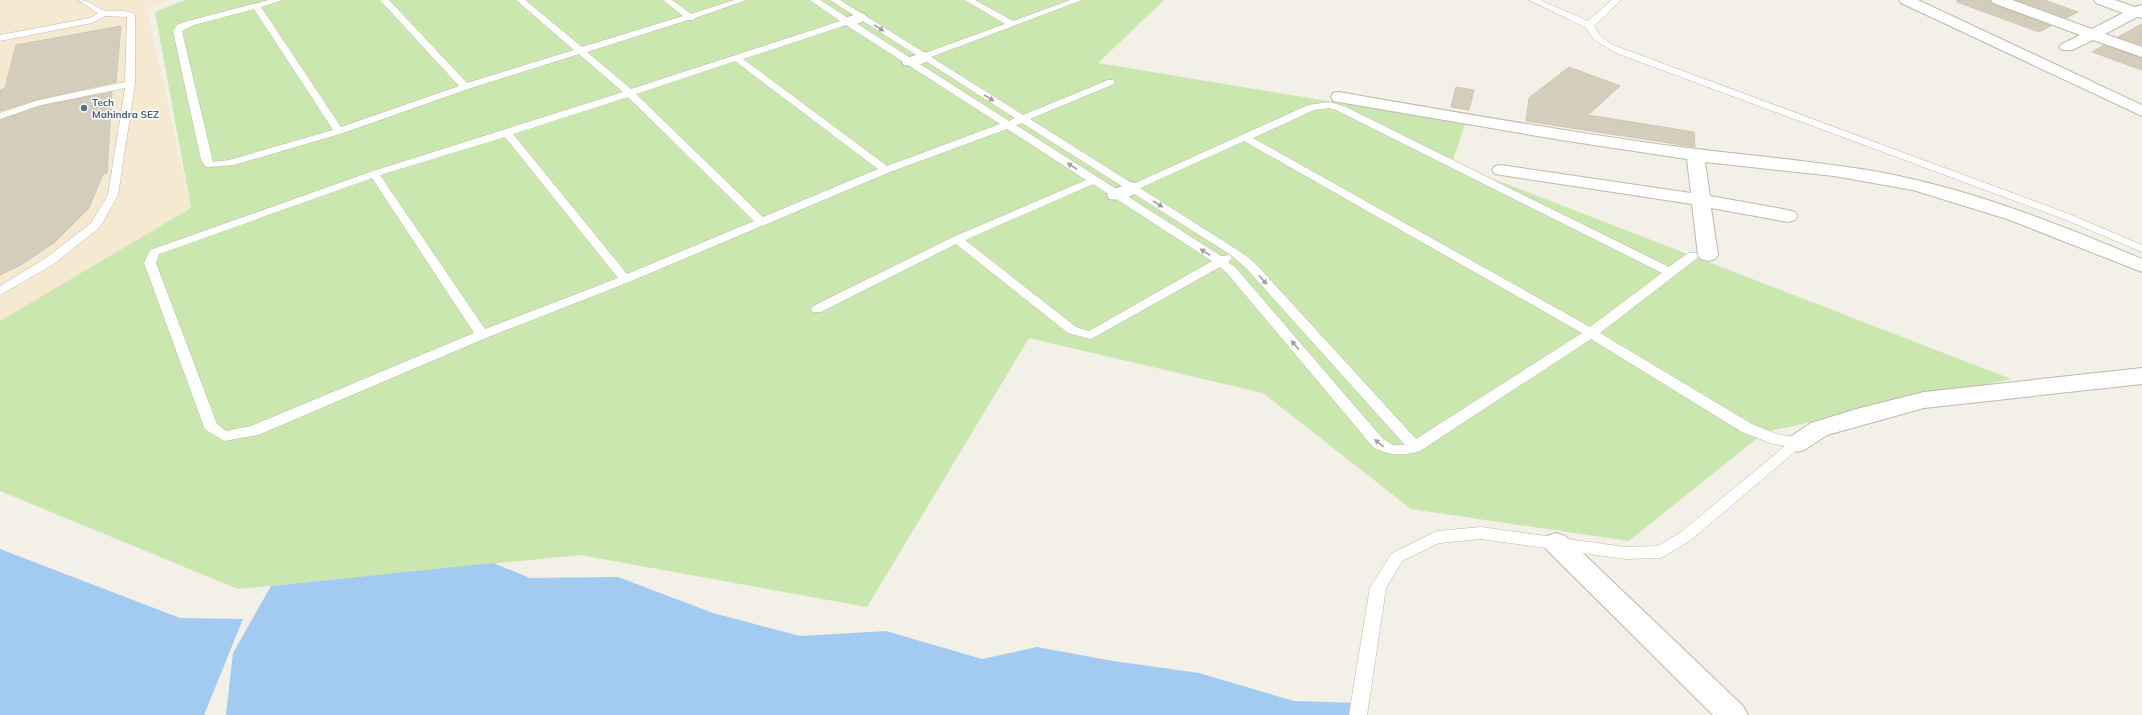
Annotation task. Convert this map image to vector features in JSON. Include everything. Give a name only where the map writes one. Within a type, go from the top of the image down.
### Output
[{"type":"street","points":[[1906,0],[2142,111]]},
{"type":"street","points":[[1998,0],[2142,52]]},
{"type":"street","points":[[2101,0],[2140,11]]},
{"type":"street","points":[[2067,47],[2140,11]]},
{"type":"street","points":[[1339,97],[1695,155],[1843,172],[1934,190],[2037,222],[2142,266]]},
{"type":"street","points":[[1695,155],[1701,200],[1700,255]]},
{"type":"street","points":[[1501,170],[1701,200],[1788,216]]},
{"type":"street","points":[[1798,443],[1819,429],[1860,416],[1924,400],[2142,376]]},
{"type":"street","points":[[1556,543],[1733,715]]},
{"type":"lane","points":[[0,291],[50,261],[96,225],[113,195],[130,84],[131,15],[103,13],[82,0]]},
{"type":"lane","points":[[279,0],[191,23],[180,27],[176,31],[206,160],[210,165],[217,166],[230,163],[339,131],[466,87],[691,18],[743,0]]},
{"type":"lane","points":[[384,0],[466,87]]},
{"type":"lane","points":[[520,0],[630,93],[762,222]]},
{"type":"lane","points":[[667,0],[691,18]]},
{"type":"lane","points":[[814,0],[853,20],[917,59],[1022,119],[1220,261],[1231,270],[1378,443],[1388,450],[1400,452],[1415,447],[1591,333],[1671,273],[1700,255]]},
{"type":"lane","points":[[834,0],[853,20]]},
{"type":"lane","points":[[969,0],[1012,24]]},
{"type":"lane","points":[[917,59],[1078,0]]},
{"type":"lane","points":[[1533,0],[1589,25],[1592,33],[1603,44],[1619,51],[2065,216],[2142,249]]},
{"type":"lane","points":[[1589,25],[1617,0]]},
{"type":"lane","points":[[256,6],[339,131]]},
{"type":"lane","points":[[0,38],[92,20],[99,17],[103,13]]},
{"type":"lane","points":[[853,20],[738,59],[374,174],[178,242],[154,252],[150,263],[211,427],[224,436],[253,431],[482,335],[625,279],[886,170],[1008,125],[1111,82]]},
{"type":"lane","points":[[738,59],[886,170]]},
{"type":"lane","points":[[917,59],[1008,125],[1094,180],[1124,192],[1235,252],[1250,265],[1415,447]]},
{"type":"lane","points":[[0,116],[39,103],[130,84]]},
{"type":"lane","points":[[1124,192],[1312,107],[1329,105],[1340,108],[1671,273]]},
{"type":"lane","points":[[507,133],[625,279]]},
{"type":"lane","points":[[1246,138],[1591,333],[1747,428],[1775,439],[1798,443]]},
{"type":"lane","points":[[374,174],[482,335]]},
{"type":"lane","points":[[817,309],[957,239],[1094,180]]},
{"type":"lane","points":[[957,239],[1072,330],[1079,334],[1091,335],[1235,252]]},
{"type":"lane","points":[[1358,715],[1378,587],[1397,557],[1437,537],[1481,533],[1626,552],[1661,552],[1686,536],[1798,443]]},
{"type":"shaded area","name":"Tech Mahindra SEZ","points":[[0,0],[170,0],[147,8],[191,208],[0,322]]},
{"type":"green space","points":[[185,0],[1164,0],[1098,63],[1465,124],[1452,163],[2011,379],[1765,432],[1629,541],[1411,509],[1263,393],[1029,338],[867,607],[580,555],[238,589],[0,491],[0,321],[191,208],[155,12]]},
{"type":"water","points":[[0,549],[180,618],[243,619],[204,715],[0,715]]},
{"type":"water","points":[[493,563],[530,578],[618,577],[713,613],[800,636],[886,631],[982,659],[1037,647],[1113,661],[1199,673],[1294,701],[1360,703],[1358,715],[226,715],[233,653],[271,586]]},
{"type":"building","points":[[1957,0],[1990,0],[1992,4],[2051,26],[2039,32],[1957,2]]},
{"type":"building","points":[[2016,0],[2044,0],[2078,12],[2066,18]]},
{"type":"building","points":[[2142,24],[2142,45],[2118,37]]},
{"type":"building","points":[[121,26],[116,82],[39,99],[0,111],[0,90],[5,88],[16,45]]},
{"type":"building","points":[[2104,45],[2142,58],[2142,70],[2092,52]]},
{"type":"building","points":[[1569,67],[1620,86],[1588,115],[1694,132],[1695,147],[1526,121],[1529,98]]},
{"type":"building","points":[[1456,87],[1474,90],[1469,110],[1451,107]]},
{"type":"building","points":[[112,92],[107,173],[103,174],[89,208],[55,242],[21,265],[0,275],[0,120],[41,106]]},
{"type":"place","name":"Tech Mahindra SEZ","points":[[84,108]]}]
